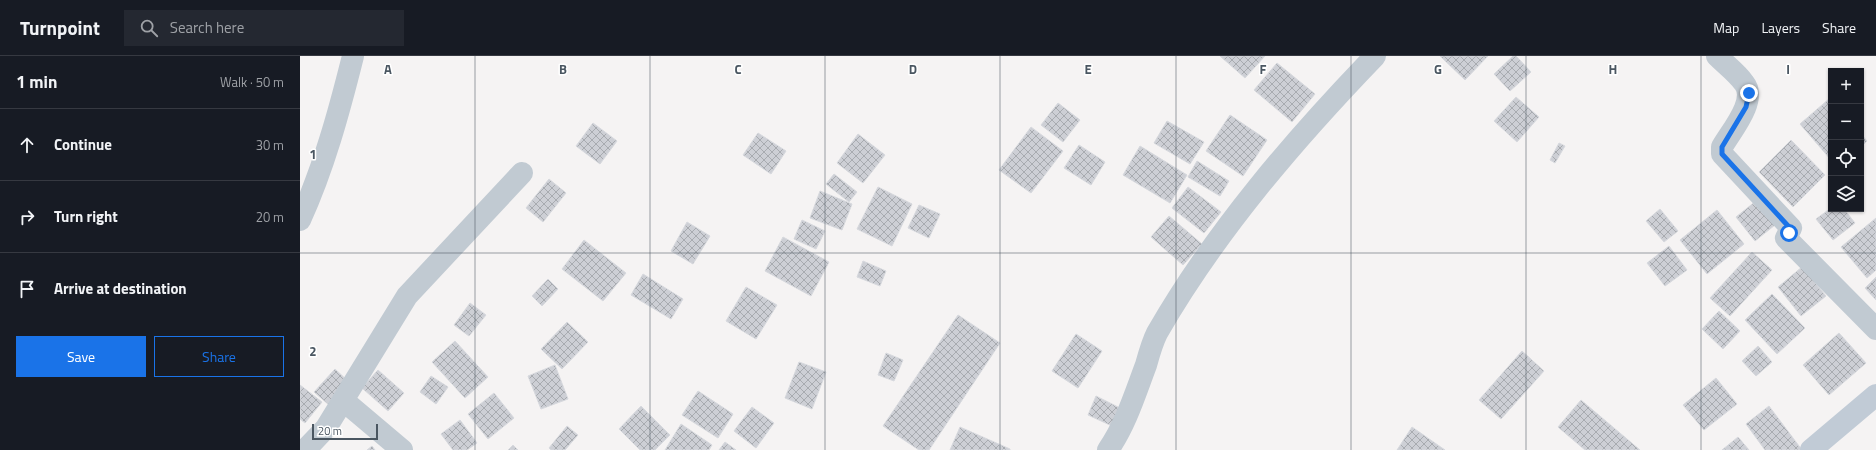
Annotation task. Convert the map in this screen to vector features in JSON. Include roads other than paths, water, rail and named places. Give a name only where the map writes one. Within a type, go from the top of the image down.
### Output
[{"type":"street","points":[[300,220],[315,187],[338,114],[353,56]]},
{"type":"street","points":[[1108,450],[1125,421],[1156,335],[1198,270],[1241,207],[1348,84],[1375,56]]},
{"type":"street","points":[[1717,56],[1745,83],[1749,93],[1746,107],[1722,147],[1722,154],[1790,228],[1786,238],[1876,329]]},
{"type":"street","points":[[305,450],[326,428],[344,401],[360,370],[407,296],[522,173]]},
{"type":"street","points":[[1811,450],[1876,395]]},
{"type":"street","points":[[344,401],[402,450]]}]
